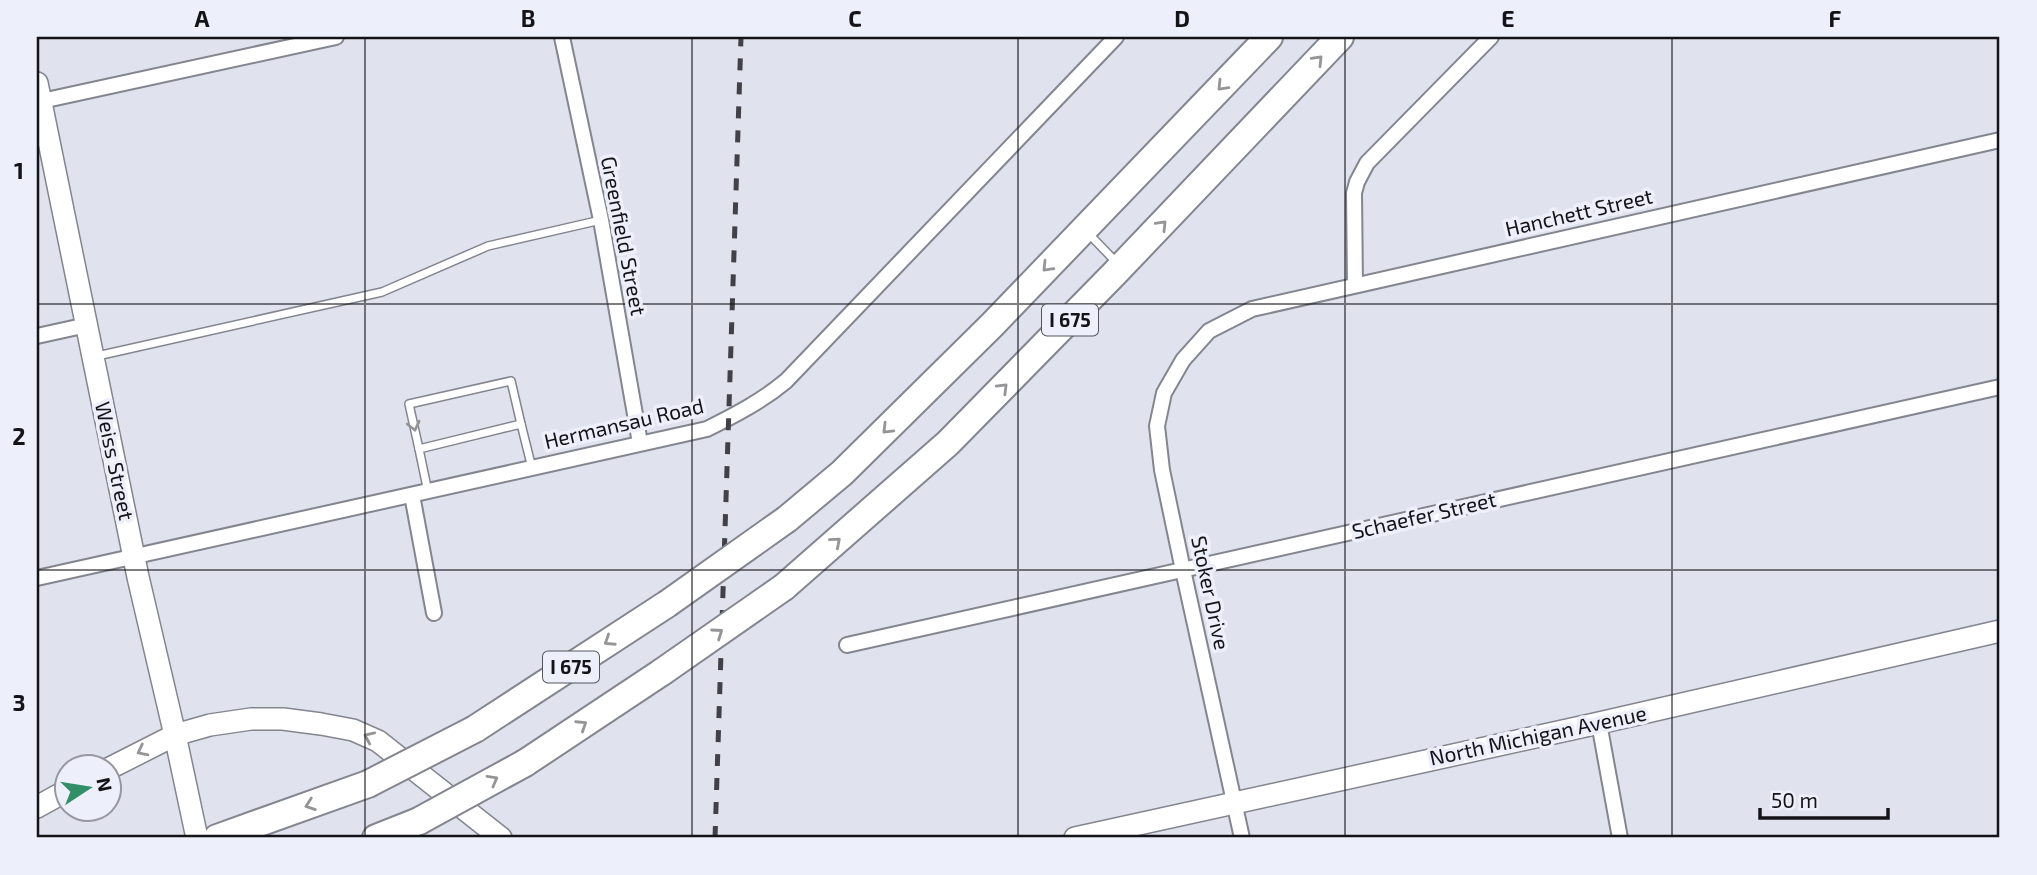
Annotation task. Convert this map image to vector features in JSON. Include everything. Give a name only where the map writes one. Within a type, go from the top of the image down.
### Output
[{"type":"highway","name":"I 675","points":[[217,838],[368,785],[475,729],[667,604],[787,519],[842,473],[992,325],[1269,37]]},
{"type":"highway","name":"I 675","points":[[376,838],[419,821],[525,763],[784,587],[948,443],[1121,268],[1340,37]]},
{"type":"street","points":[[38,95],[336,37]]},
{"type":"street","name":"Greenfield Street","points":[[562,37],[601,220],[640,443]]},
{"type":"street","name":"Hermansau Road","points":[[37,578],[706,429],[766,398],[786,381],[1116,37]]},
{"type":"street","points":[[1355,285],[1354,192],[1367,163],[1491,37]]},
{"type":"street","name":"Weiss Street","points":[[38,95],[134,556],[197,838]]},
{"type":"street","name":"Hanchett Street","points":[[1183,360],[1209,331],[1252,309],[2000,140]]},
{"type":"street","points":[[37,336],[87,325]]},
{"type":"street","name":"Stoker Drive","points":[[1183,360],[1164,393],[1157,426],[1162,470],[1242,838]]},
{"type":"street","name":"Schaefer Street","points":[[847,645],[2000,387]]},
{"type":"street","points":[[412,495],[434,613]]},
{"type":"street","name":"North Michigan Avenue","points":[[1075,838],[1599,723],[2000,631]]},
{"type":"street","points":[[122,762],[175,735],[210,725],[251,719],[283,719],[353,730],[379,741],[501,838]]},
{"type":"street","points":[[1599,723],[1620,838]]},
{"type":"lane","points":[[93,356],[382,292],[488,246],[601,220]]},
{"type":"lane","points":[[1084,229],[1121,268]]},
{"type":"lane","points":[[428,492],[409,404],[511,382],[532,468]]},
{"type":"lane","points":[[419,449],[521,424]]},
{"type":"railway","points":[[715,838],[741,37]]}]
